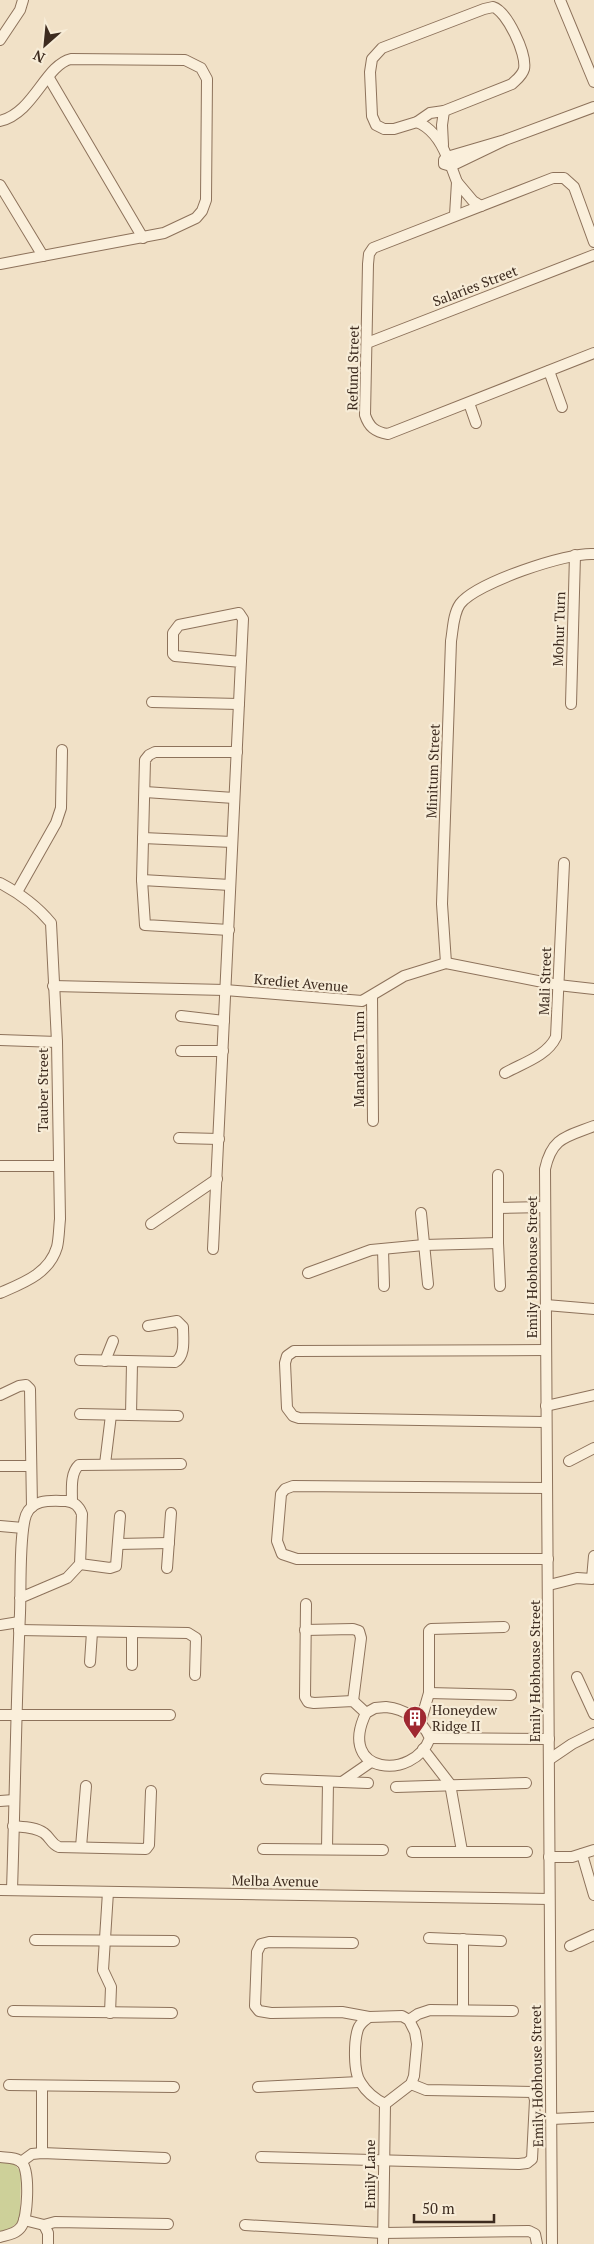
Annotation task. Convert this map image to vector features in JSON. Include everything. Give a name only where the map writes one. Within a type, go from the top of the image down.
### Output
[{"type":"street","points":[[0,40],[20,10],[23,0]]},
{"type":"street","points":[[560,0],[594,82]]},
{"type":"street","points":[[493,7],[498,9],[506,18],[523,55],[524,68],[520,76],[512,84],[444,111],[430,113],[417,122],[394,129],[384,129],[376,125],[372,116],[370,72],[372,59],[382,48],[484,9],[493,7]]},
{"type":"street","points":[[0,121],[15,116],[62,63],[71,59],[185,60],[196,64],[204,73],[208,85],[204,206],[200,214],[189,222],[164,233],[0,264]]},
{"type":"street","points":[[49,78],[143,238]]},
{"type":"street","points":[[449,162],[594,107]]},
{"type":"street","points":[[443,146],[442,125],[444,111]]},
{"type":"street","points":[[417,122],[433,133],[443,146],[457,182],[473,201],[481,206]]},
{"type":"street","name":"Refund Street","points":[[594,242],[574,188],[564,178],[553,178],[373,248],[369,254],[368,264],[365,415],[372,428],[388,434],[594,353]]},
{"type":"street","points":[[455,216],[457,182]]},
{"type":"street","points":[[0,185],[42,256]]},
{"type":"street","name":"Salaries Street","points":[[367,343],[594,255]]},
{"type":"street","points":[[549,371],[562,407]]},
{"type":"street","points":[[469,403],[476,423]]},
{"type":"street","points":[[575,555],[594,554]]},
{"type":"street","name":"Minitum Street","points":[[446,963],[442,904],[451,641],[457,609],[465,599],[477,590],[553,560],[575,555]]},
{"type":"street","name":"Mohur Turn","points":[[571,704],[575,555]]},
{"type":"street","points":[[213,1249],[229,930],[243,619],[239,613],[179,625],[173,633],[173,654],[175,656],[241,662]]},
{"type":"street","points":[[152,702],[239,704]]},
{"type":"street","points":[[17,892],[56,823],[61,808],[62,750]]},
{"type":"street","points":[[229,930],[145,925],[142,880],[145,760],[149,754],[156,752],[237,752]]},
{"type":"street","points":[[145,792],[234,798]]},
{"type":"street","points":[[143,838],[232,842]]},
{"type":"street","name":"Mali Street","points":[[505,1073],[552,1046],[556,1037],[564,863]]},
{"type":"street","points":[[142,880],[230,885]]},
{"type":"street","name":"Tauber Street","points":[[0,883],[17,892],[51,922],[57,1042],[60,1219],[57,1248],[46,1268],[24,1283],[0,1293]]},
{"type":"street","name":"Krediet Avenue","points":[[53,986],[225,990],[362,1001],[372,996],[383,986],[404,976],[446,963],[558,985],[594,989]]},
{"type":"street","name":"Mandaten Turn","points":[[372,996],[373,1121]]},
{"type":"street","points":[[181,1016],[224,1021]]},
{"type":"street","points":[[0,1040],[57,1042]]},
{"type":"street","points":[[181,1051],[223,1052]]},
{"type":"street","name":"Emily Hobhouse Street","points":[[552,2244],[546,1169],[549,1154],[555,1144],[564,1138],[594,1126]]},
{"type":"street","points":[[179,1138],[219,1139]]},
{"type":"street","points":[[0,1166],[58,1166]]},
{"type":"street","points":[[498,1175],[500,1286]]},
{"type":"street","points":[[151,1224],[217,1179]]},
{"type":"street","points":[[499,1208],[545,1207]]},
{"type":"street","points":[[421,1214],[428,1284]]},
{"type":"street","points":[[308,1273],[359,1252],[424,1245],[498,1243]]},
{"type":"street","points":[[383,1249],[384,1286]]},
{"type":"street","points":[[546,1305],[594,1309]]},
{"type":"street","points":[[80,1360],[175,1362],[180,1359],[182,1354],[183,1327],[181,1324],[177,1322],[148,1326]]},
{"type":"street","points":[[105,1361],[113,1341]]},
{"type":"street","points":[[546,1350],[294,1352],[287,1356],[285,1363],[287,1408],[293,1416],[546,1422]]},
{"type":"street","points":[[131,1416],[132,1362]]},
{"type":"street","points":[[0,1395],[19,1386],[26,1385],[30,1389],[32,1507]]},
{"type":"street","points":[[546,1406],[594,1394]]},
{"type":"street","points":[[80,1414],[178,1416]]},
{"type":"street","points":[[105,1464],[111,1415]]},
{"type":"street","points":[[569,1461],[594,1448]]},
{"type":"street","points":[[72,1502],[74,1469],[79,1465],[181,1464]]},
{"type":"street","points":[[0,1466],[31,1466]]},
{"type":"street","points":[[547,1488],[293,1486],[285,1489],[280,1494],[277,1542],[282,1554],[297,1559],[548,1559]]},
{"type":"street","points":[[12,1890],[16,1714],[20,1598],[23,1528],[26,1514],[32,1507],[44,1501],[72,1502],[80,1507],[82,1514],[80,1564],[67,1578],[20,1598]]},
{"type":"street","points":[[167,1568],[171,1512]]},
{"type":"street","points":[[80,1564],[113,1568],[116,1566],[120,1516]]},
{"type":"street","points":[[0,1526],[23,1528]]},
{"type":"street","points":[[118,1544],[169,1544]]},
{"type":"street","points":[[549,1584],[577,1578],[593,1580],[594,1556]]},
{"type":"street","points":[[306,1604],[306,1697],[308,1702],[353,1701],[366,1713]]},
{"type":"street","points":[[0,1625],[92,1632],[183,1632],[193,1634],[197,1643],[195,1675]]},
{"type":"street","points":[[420,1724],[429,1693],[428,1634],[432,1629],[504,1627]]},
{"type":"street","points":[[305,1630],[353,1629],[359,1631],[361,1638],[353,1701]]},
{"type":"street","points":[[90,1662],[92,1632]]},
{"type":"street","points":[[132,1632],[132,1665]]},
{"type":"street","points":[[577,1677],[594,1714]]},
{"type":"street","points":[[429,1693],[511,1695]]},
{"type":"street","points":[[375,1708],[398,1708],[412,1716],[430,1738],[423,1749],[410,1760],[386,1766],[371,1762],[364,1756],[360,1741],[362,1721],[366,1713],[375,1708]]},
{"type":"street","points":[[0,1715],[170,1716]]},
{"type":"street","points":[[550,1759],[572,1744],[594,1734]]},
{"type":"street","points":[[430,1738],[549,1739]]},
{"type":"street","points":[[423,1749],[450,1784],[462,1851]]},
{"type":"street","points":[[342,1782],[371,1762]]},
{"type":"street","points":[[266,1779],[368,1784]]},
{"type":"street","points":[[327,1849],[328,1782]]},
{"type":"street","points":[[396,1787],[526,1783]]},
{"type":"street","points":[[82,1847],[86,1786]]},
{"type":"street","points":[[13,1826],[34,1828],[43,1832],[55,1846],[146,1849],[148,1847],[151,1791]]},
{"type":"street","points":[[0,1801],[14,1800]]},
{"type":"street","points":[[264,1850],[383,1850]]},
{"type":"street","points":[[549,1857],[572,1858],[594,1850]]},
{"type":"street","points":[[412,1852],[527,1852]]},
{"type":"street","points":[[582,1854],[594,1895]]},
{"type":"street","name":"Melba Avenue","points":[[0,1890],[549,1899]]},
{"type":"street","points":[[108,1892],[103,1970],[111,1987],[110,2013]]},
{"type":"street","points":[[570,1946],[594,1935]]},
{"type":"street","points":[[429,1938],[501,1941]]},
{"type":"street","points":[[463,1939],[463,2009]]},
{"type":"street","points":[[35,1940],[174,1941]]},
{"type":"street","points":[[353,1943],[269,1942],[261,1944],[257,1952],[254,2006],[259,2011],[272,2013],[342,2012],[369,2017],[402,2016],[409,2020],[415,2032],[414,2076],[411,2084],[385,2104],[376,2099],[359,2082],[355,2067],[357,2034],[362,2022],[369,2017]]},
{"type":"street","points":[[409,2020],[418,2014],[430,2010],[513,2011]]},
{"type":"street","points":[[13,2011],[172,2013]]},
{"type":"street","points":[[258,2087],[359,2082]]},
{"type":"street","points":[[261,2157],[383,2162],[519,2164],[526,2163],[532,2159],[535,2100],[532,2092],[426,2090],[411,2084]]},
{"type":"street","points":[[9,2085],[174,2087]]},
{"type":"street","points":[[42,2086],[42,2154]]},
{"type":"street","name":"Emily Lane","points":[[383,2244],[385,2104]]},
{"type":"street","points":[[552,2119],[594,2117]]},
{"type":"street","points":[[21,2162],[32,2154],[165,2158]]},
{"type":"street","points":[[0,2157],[13,2158],[21,2162],[26,2169],[27,2178],[24,2220],[21,2227],[0,2238]]},
{"type":"street","points":[[24,2220],[44,2225],[55,2222],[168,2224]]},
{"type":"street","points":[[44,2225],[48,2233],[48,2244]]},
{"type":"street","points":[[245,2225],[383,2233],[529,2231],[536,2234],[537,2244]]},
{"type":"green space","points":[[0,2163],[14,2163],[21,2173],[20,2214],[18,2222],[7,2231],[0,2232]]},
{"type":"place","name":"Honeydew Ridge II","points":[[415,1739]]}]
